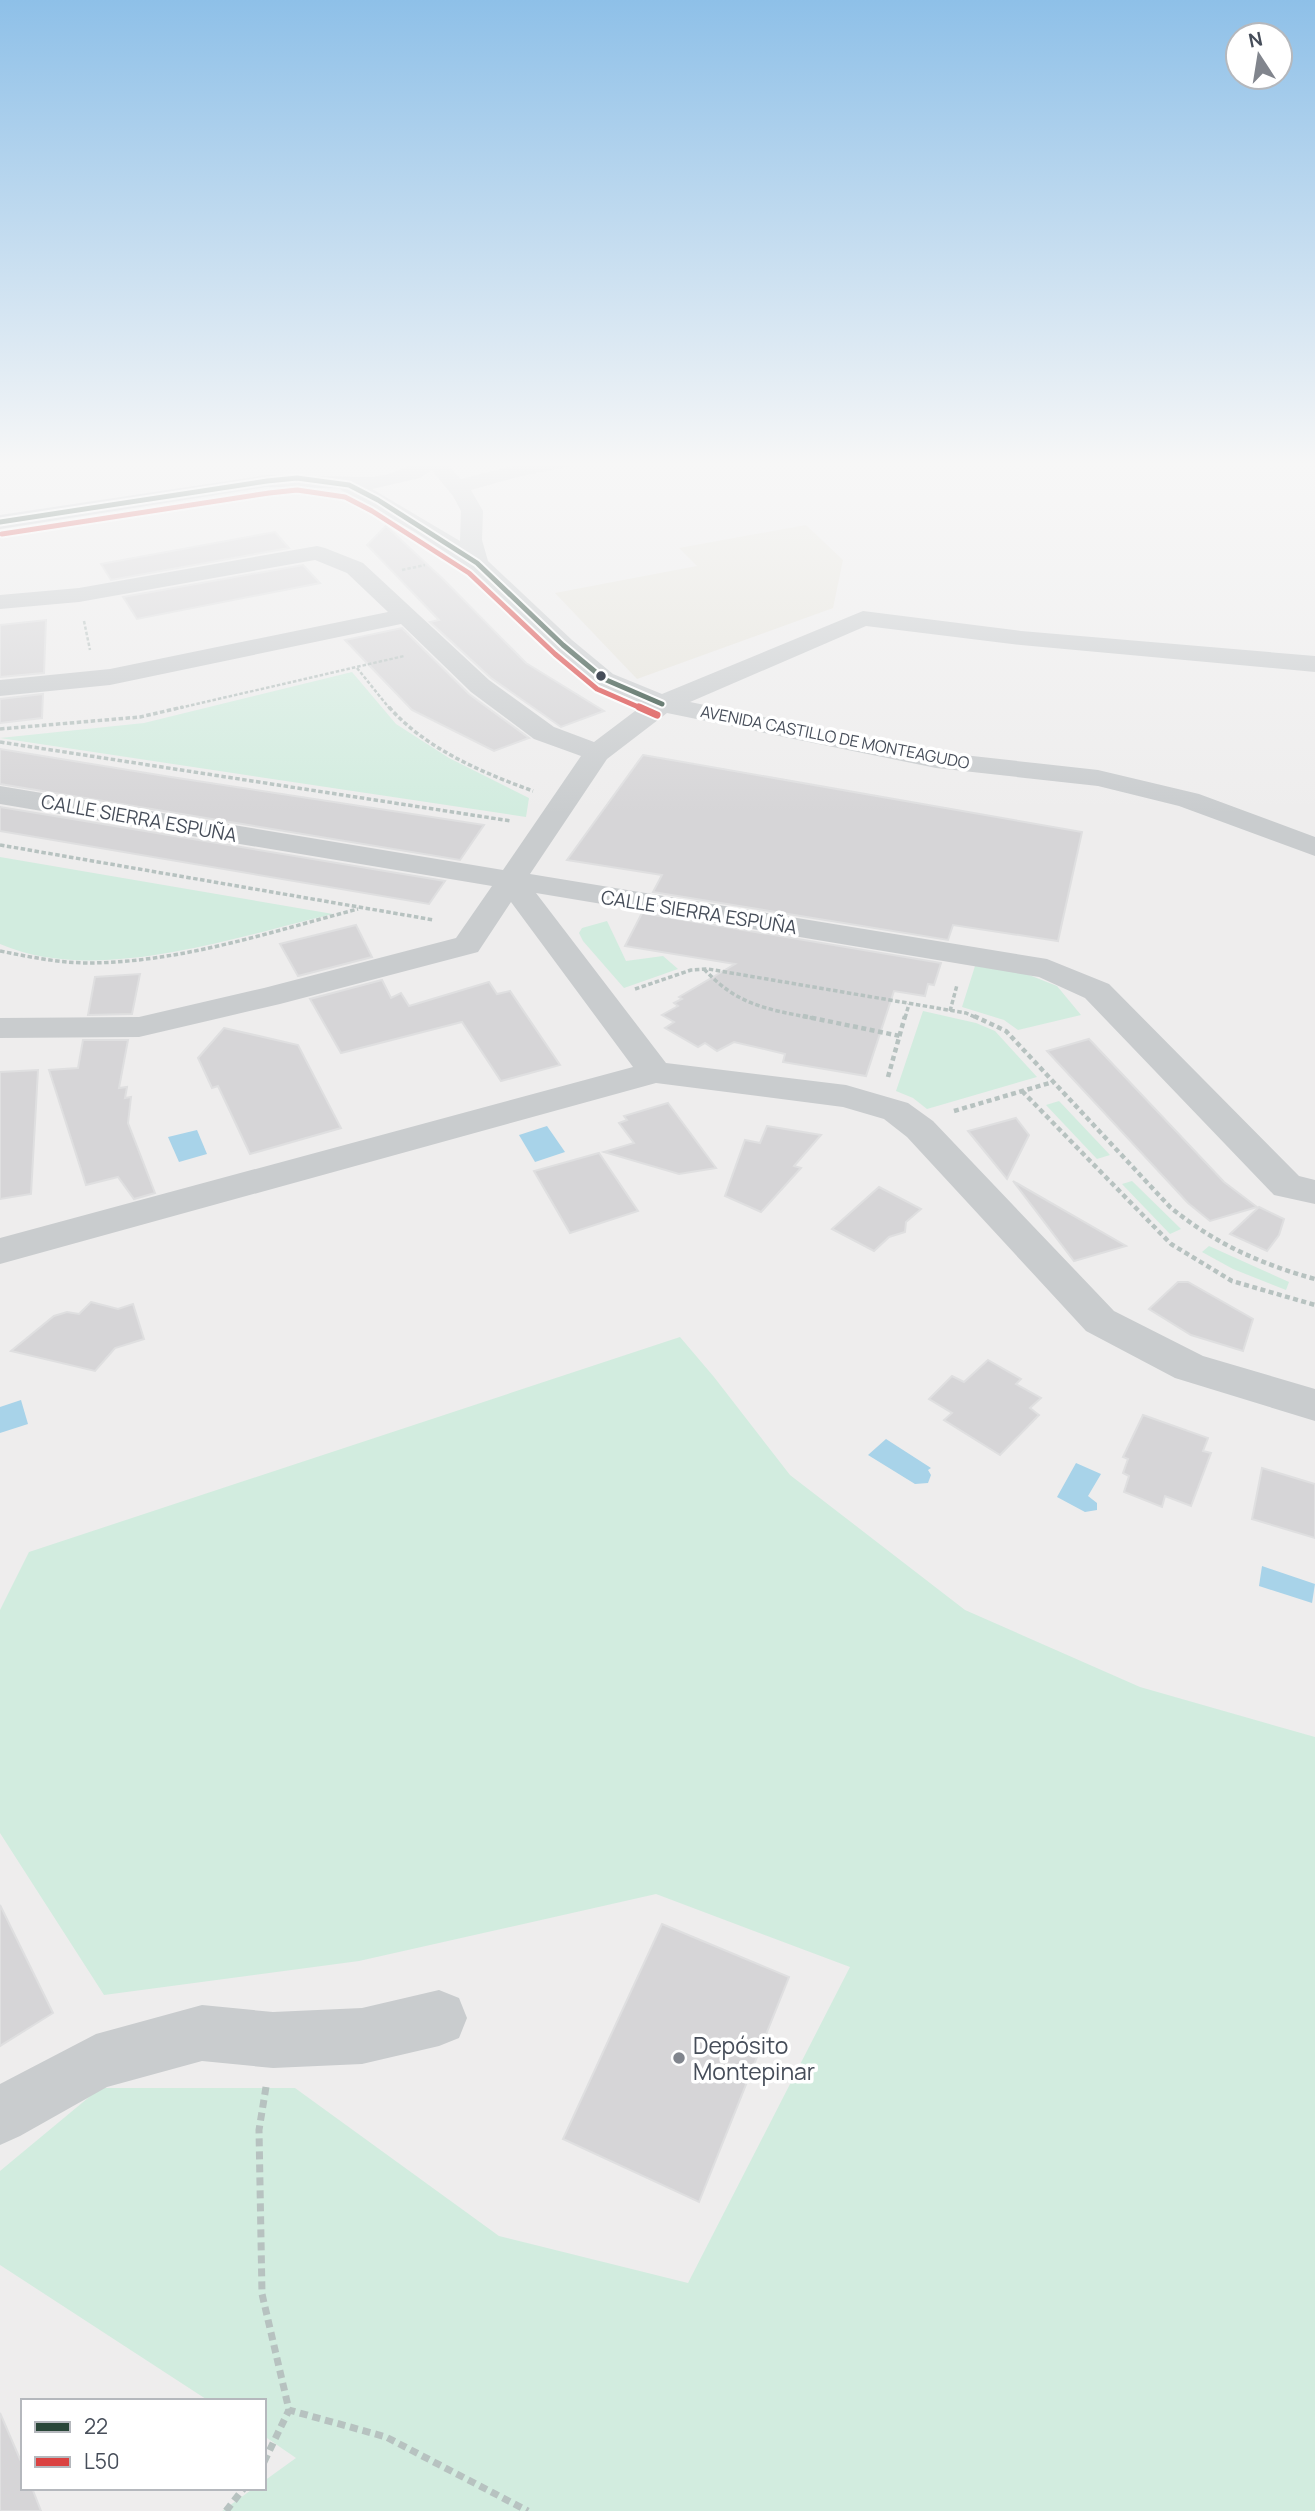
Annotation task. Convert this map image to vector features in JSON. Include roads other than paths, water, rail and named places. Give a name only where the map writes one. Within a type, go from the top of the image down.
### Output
[{"type":"street","points":[[0,602],[79,595],[169,579]]},
{"type":"street","points":[[367,579],[480,686],[544,733],[597,753]]},
{"type":"street","name":"AVENIDA CASTILLO DE MONTEAGUDO","points":[[493,579],[604,679],[662,704],[936,760],[1098,778],[1189,800],[1315,847]]},
{"type":"street","points":[[0,688],[95,678],[406,615]]},
{"type":"street","points":[[0,1028],[139,1027],[467,945],[597,753],[662,704],[863,618],[1021,638],[1315,664]]},
{"type":"street","name":"CALLE SIERRA ESPUÑA","points":[[0,794],[1047,969],[1097,991],[1287,1186],[1315,1192]]},
{"type":"street","points":[[510,880],[655,1072]]},
{"type":"street","points":[[0,1251],[655,1072],[846,1096],[896,1111],[913,1123],[1100,1321],[1189,1367],[1315,1405]]},
{"type":"street","points":[[0,2116],[96,2062],[202,2034],[273,2040],[362,2036],[439,2018]]},
{"type":"water","points":[[547,1126],[565,1152],[535,1162],[519,1135]]},
{"type":"water","points":[[197,1130],[207,1154],[179,1162],[168,1137]]},
{"type":"water","points":[[21,1400],[28,1424],[0,1433],[0,1407]]},
{"type":"water","points":[[886,1439],[931,1468],[928,1470],[931,1475],[928,1483],[915,1484],[868,1455]]},
{"type":"water","points":[[1076,1463],[1101,1474],[1088,1496],[1097,1503],[1097,1510],[1085,1512],[1057,1497]]},
{"type":"water","points":[[1262,1566],[1315,1584],[1312,1603],[1259,1586]]},
{"type":"place","name":"Depósito Montepinar","points":[[679,2058]]}]
